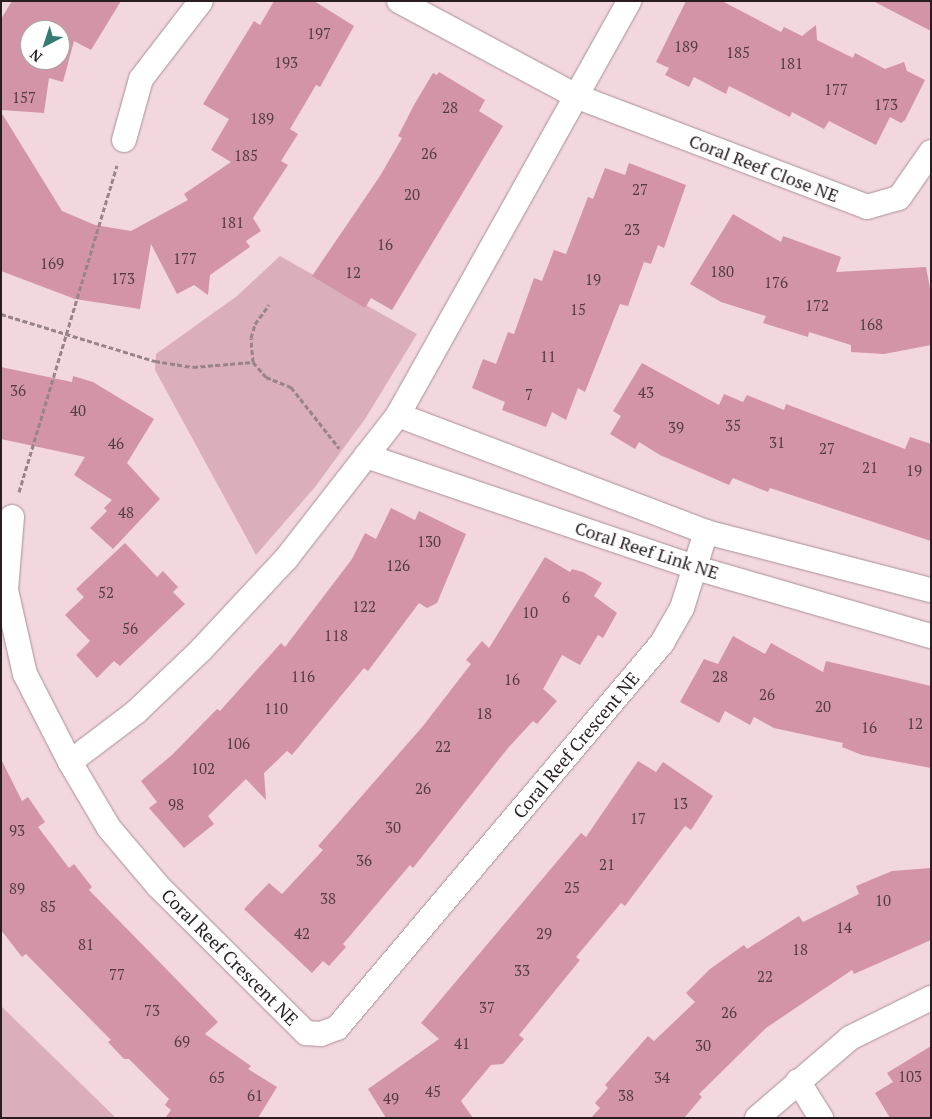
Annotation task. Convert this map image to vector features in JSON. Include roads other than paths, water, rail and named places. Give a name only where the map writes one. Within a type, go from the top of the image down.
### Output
[{"type":"street","points":[[124,140],[141,79],[201,1]]},
{"type":"street","name":"Coral Reef Close NE","points":[[399,1],[578,97],[868,207],[898,198],[931,152]]},
{"type":"street","points":[[70,762],[136,712],[201,650],[286,559],[398,415],[578,97],[629,1]]},
{"type":"street","name":"Coral Reef Link NE","points":[[398,415],[706,532],[931,590]]},
{"type":"street","name":"Coral Reef Link NE","points":[[366,456],[693,567],[931,636]]},
{"type":"street","name":"Coral Reef Crescent NE","points":[[12,517],[6,590],[25,674],[70,762],[109,828],[158,886],[306,1033],[321,1034],[337,1028],[662,643],[682,608],[693,567],[706,532]]},
{"type":"street","points":[[757,1118],[850,1038],[931,998]]},
{"type":"street","points":[[798,1081],[821,1118]]}]
